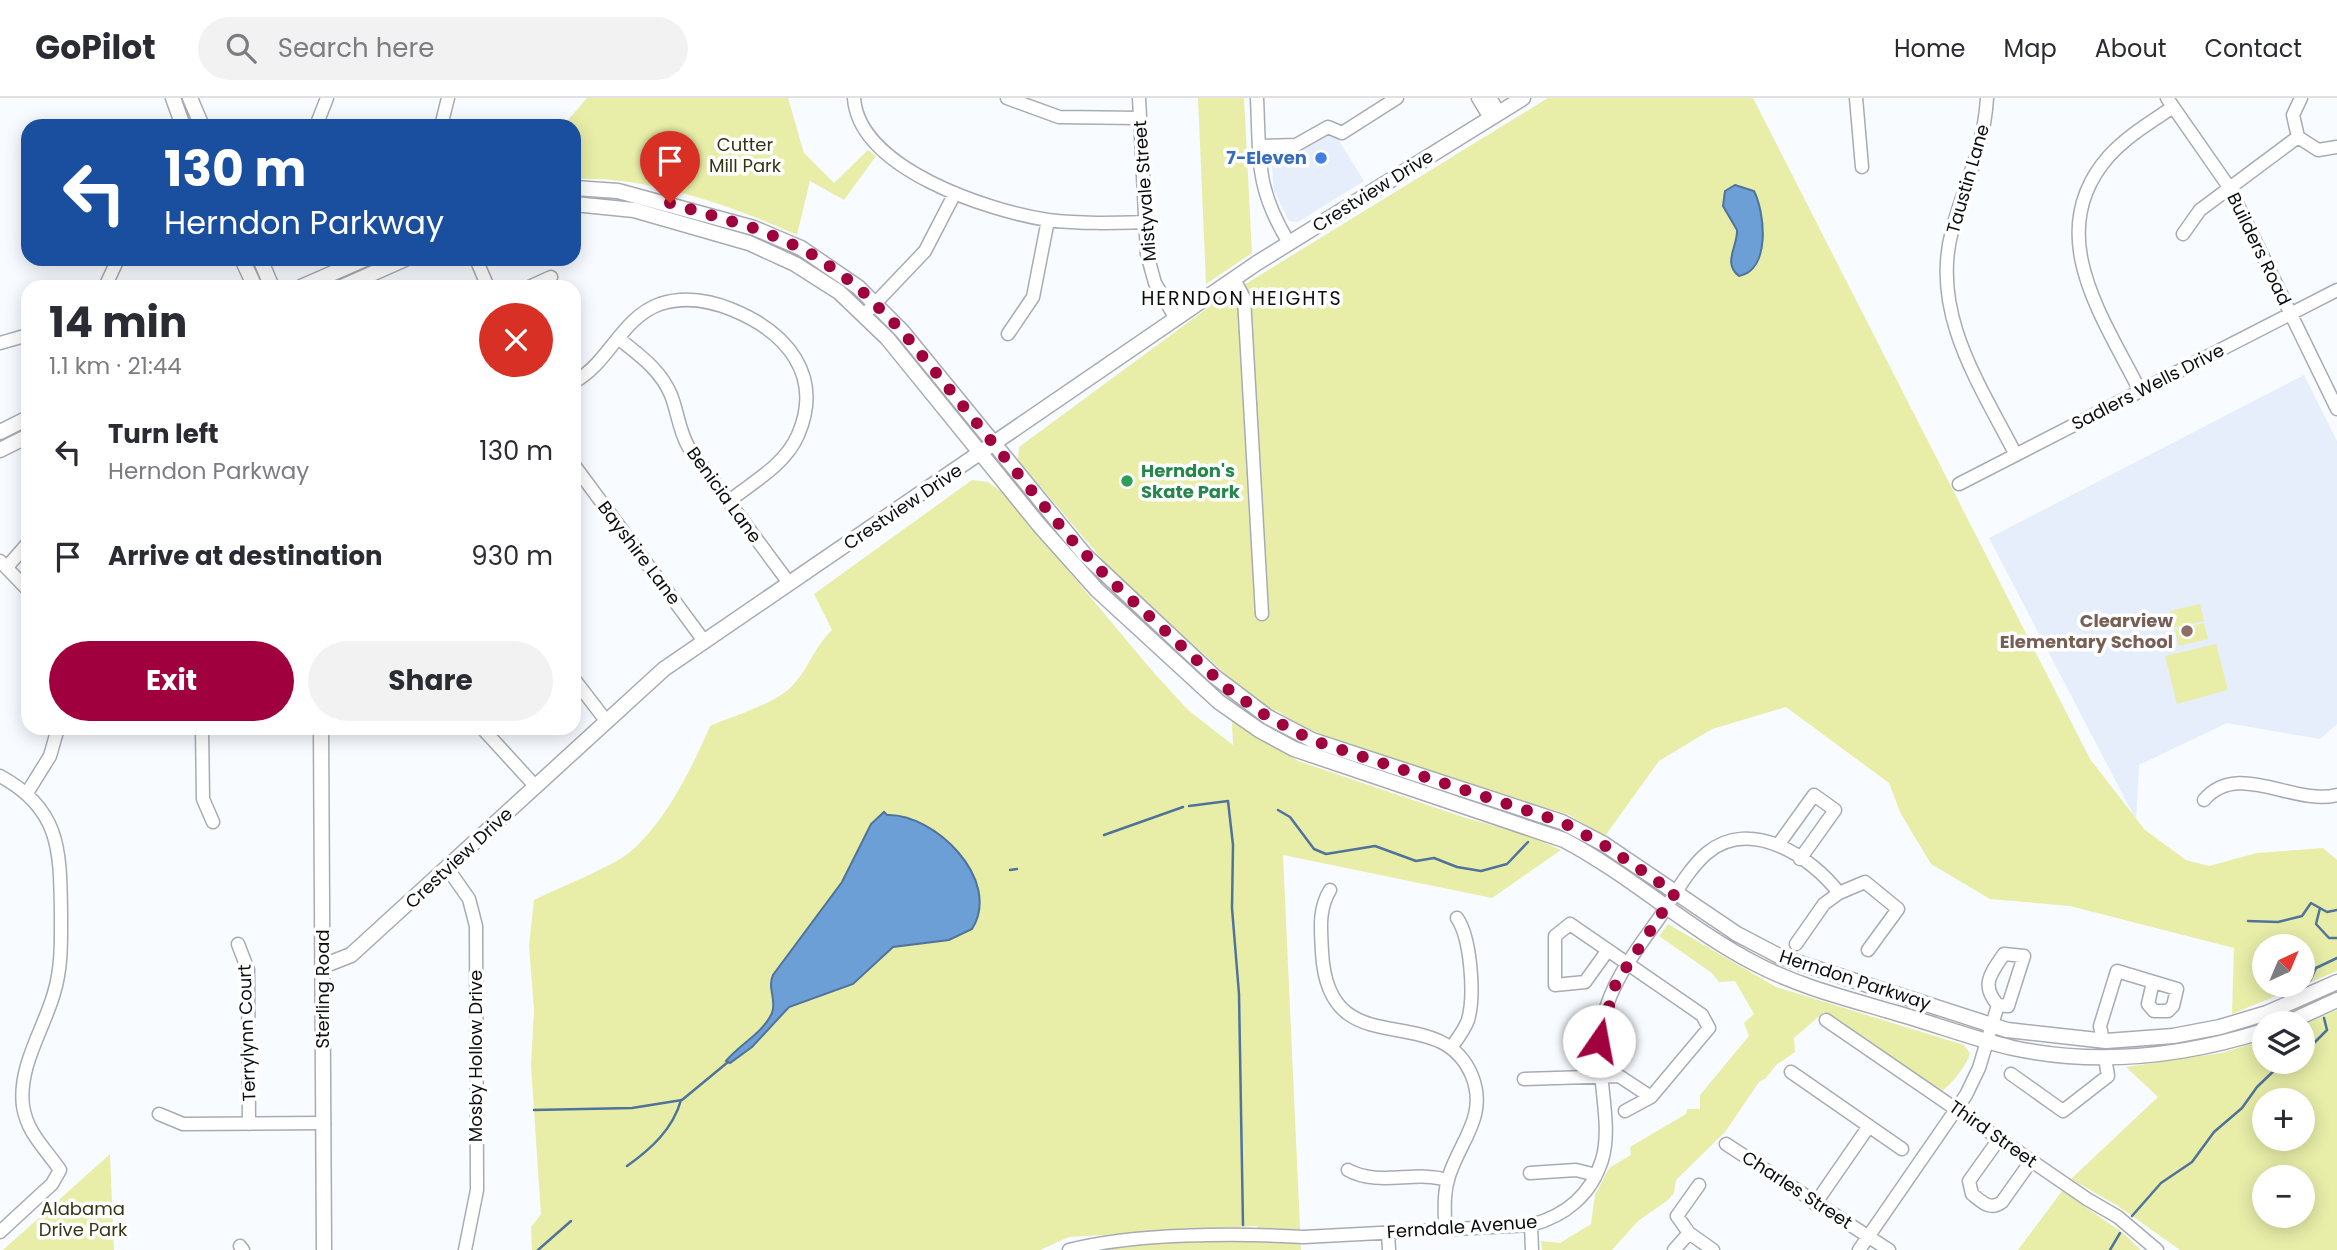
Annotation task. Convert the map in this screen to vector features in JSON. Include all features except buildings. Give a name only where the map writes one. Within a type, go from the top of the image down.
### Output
[{"type":"main road","points":[[173,98],[181,119]]},
{"type":"main road","points":[[190,98],[199,119]]},
{"type":"main road","name":"Crestview Drive","points":[[323,966],[351,955],[664,669],[1234,279],[1523,98]]},
{"type":"main road","name":"Herndon Parkway","points":[[581,188],[618,191],[754,228],[817,257],[876,303],[1071,539],[1108,578],[1228,689],[1268,717],[1312,740],[1562,822],[1597,840],[1728,948],[1771,971],[1818,989],[2025,1050],[2105,1057],[2190,1050],[2252,1034]]},
{"type":"main road","name":"Herndon Parkway","points":[[581,205],[634,210],[765,249],[817,277],[865,314],[1039,525],[1097,590],[1206,691],[1259,730],[1313,757],[1564,840],[1671,900],[1798,965],[1992,1025],[2042,1036],[2102,1041],[2173,1036],[2228,1025],[2274,1010],[2337,982]]},
{"type":"main road","points":[[317,280],[349,266]]},
{"type":"main road","points":[[358,280],[389,266]]},
{"type":"main road","points":[[0,432],[21,422]]},
{"type":"main road","points":[[0,450],[21,440]]},
{"type":"main road","name":"Sterling Road","points":[[321,735],[324,1250]]},
{"type":"main road","points":[[2313,1011],[2337,1000]]},
{"type":"street","points":[[319,119],[327,98]]},
{"type":"street","points":[[443,119],[448,98]]},
{"type":"street","points":[[854,98],[862,126],[875,144],[919,174],[955,193],[1007,211],[1048,219],[1102,224],[1145,222]]},
{"type":"street","points":[[1007,98],[1059,117],[1089,120],[1140,118]]},
{"type":"street","name":"Mistyvale Street","points":[[1139,98],[1150,269],[1176,319]]},
{"type":"street","points":[[1257,98],[1261,183],[1265,200],[1289,243]]},
{"type":"street","points":[[1259,146],[1296,145],[1328,127],[1342,133],[1398,98]]},
{"type":"street","points":[[1478,98],[1494,115]]},
{"type":"street","points":[[1490,98],[1494,115]]},
{"type":"street","points":[[1856,98],[1862,167]]},
{"type":"street","name":"Taustin Lane","points":[[1987,98],[1976,163],[1951,233],[1947,294],[1962,350],[2016,455]]},
{"type":"street","points":[[2301,98],[2293,115],[2298,137],[2318,150],[2337,147]]},
{"type":"street","points":[[2140,391],[2088,289],[2080,263],[2078,232],[2085,196],[2101,166],[2119,146],[2170,102]]},
{"type":"street","name":"Builders Road","points":[[2170,102],[2229,187],[2336,405]]},
{"type":"street","points":[[2183,234],[2192,216],[2298,137]]},
{"type":"street","points":[[865,314],[925,251],[955,193]]},
{"type":"street","points":[[1008,334],[1027,310],[1036,290],[1048,219]]},
{"type":"street","points":[[544,280],[551,277]]},
{"type":"street","points":[[1234,279],[1244,298],[1262,614]]},
{"type":"street","name":"Sadlers Wells Drive","points":[[1959,484],[2337,290]]},
{"type":"street","points":[[581,377],[596,367],[634,319],[661,304],[704,300],[763,324],[792,351],[805,390],[804,416],[797,436],[782,459],[729,501]]},
{"type":"street","points":[[0,343],[21,337]]},
{"type":"street","name":"Benicia Lane","points":[[618,338],[658,372],[672,398],[678,424],[689,448],[789,583]]},
{"type":"street","name":"Bayshire Lane","points":[[581,474],[704,641]]},
{"type":"street","points":[[21,549],[3,564],[21,583]]},
{"type":"street","points":[[581,687],[607,722]]},
{"type":"street","points":[[27,793],[50,756],[56,735]]},
{"type":"street","points":[[202,735],[202,799],[213,822]]},
{"type":"street","points":[[488,735],[536,787]]},
{"type":"street","points":[[0,776],[27,793],[47,819],[58,849],[61,940],[55,991],[28,1064],[23,1098],[31,1132],[60,1170],[51,1184],[0,1232]]},
{"type":"street","points":[[2204,800],[2217,787],[2236,782],[2305,797],[2337,794]]},
{"type":"street","points":[[1777,845],[1814,795],[1835,810],[1800,859]]},
{"type":"street","name":"Ferndale Avenue","points":[[1069,1250],[1113,1241],[1531,1226],[1570,1208],[1595,1175],[1604,1150],[1599,1075],[1603,1021],[1616,983],[1699,860],[1719,845],[1758,838],[1777,845],[1800,859],[1831,883],[1839,893]]},
{"type":"street","name":"Mosby Hollow Drive","points":[[448,869],[469,899],[476,926],[477,1190],[465,1250]]},
{"type":"street","points":[[1796,944],[1824,904],[1839,893],[1864,883],[1898,909],[1868,950]]},
{"type":"street","points":[[1329,890],[1320,918],[1323,971],[1338,1005],[1360,1022],[1430,1037],[1451,1048],[1471,1074],[1477,1098],[1474,1124],[1447,1180],[1445,1230]]},
{"type":"street","points":[[1451,1048],[1467,1021],[1471,999],[1468,943],[1457,918]]},
{"type":"street","points":[[1608,950],[1585,982],[1555,985],[1555,936],[1570,924],[1608,950],[1627,963],[1702,1015],[1709,1028],[1651,1097],[1625,1111]]},
{"type":"street","name":"Terrylynn Court","points":[[238,944],[248,970],[249,1124]]},
{"type":"street","points":[[2102,1041],[2099,1026],[2116,971],[2153,982]]},
{"type":"street","points":[[1858,1250],[1974,1080],[1998,1005]]},
{"type":"street","name":"Third Street","points":[[1826,1020],[2031,1161],[2118,1217],[2157,1250]]},
{"type":"street","points":[[2011,1074],[2063,1111],[2108,1076],[2105,1057]]},
{"type":"street","points":[[1791,1072],[1902,1149]]},
{"type":"street","points":[[1524,1079],[1619,1076],[1651,1097]]},
{"type":"street","points":[[159,1114],[183,1124],[324,1123]]},
{"type":"street","points":[[1815,1204],[1869,1126]]},
{"type":"street","points":[[1999,1139],[1969,1181],[1972,1194],[1989,1206],[2002,1202],[2031,1161]]},
{"type":"street","name":"Charles Street","points":[[1726,1144],[1889,1250]]},
{"type":"street","points":[[1348,1170],[1374,1178],[1429,1176],[1447,1180]]},
{"type":"street","points":[[1530,1173],[1576,1170],[1595,1175]]},
{"type":"street","points":[[1699,1185],[1677,1216],[1689,1233],[1713,1250]]},
{"type":"street","points":[[1531,1226],[1532,1250]]},
{"type":"street","points":[[1388,1232],[1389,1250]]},
{"type":"street","points":[[1674,1250],[1689,1233]]},
{"type":"shaded area","points":[[1328,134],[1336,136],[1364,181],[1298,222],[1289,221],[1274,191],[1271,155],[1284,157]]},
{"type":"shaded area","name":"Clearview Elementary School","points":[[2304,375],[2337,441],[2337,724],[2320,739],[2227,723],[2139,765],[2136,820],[1989,538]]},
{"type":"green space","name":"Cutter Mill Park","points":[[587,98],[788,98],[804,153],[834,183],[868,150],[876,156],[844,200],[810,181],[797,235],[717,203],[659,187],[602,179],[581,179],[581,119],[569,119]]},
{"type":"green space","points":[[1198,98],[1244,98],[1252,253],[1206,284]]},
{"type":"green space","points":[[1548,98],[1753,98],[2090,759],[2145,830],[2186,860],[2209,866],[2257,853],[2323,848],[2337,860],[2337,971],[2315,980],[2315,934],[2252,934],[2252,998],[2271,998],[2232,1014],[2234,948],[2070,906],[1990,899],[1931,864],[1901,814],[1889,783],[1786,707],[1712,729],[1659,761],[1605,836],[1569,815],[1335,740],[1299,725],[1276,710],[1277,748],[1298,761],[1466,818],[1527,835],[1561,850],[1492,898],[1283,855],[1301,1250],[1071,1250],[1260,1234],[1257,1226],[1069,1237],[1040,1250],[532,1250],[531,1227],[541,1214],[531,1066],[534,1010],[529,946],[534,900],[622,858],[643,840],[677,793],[710,726],[773,700],[790,688],[802,674],[832,630],[814,594],[972,480],[988,482],[1003,493],[1154,673],[1188,710],[1233,745],[1230,678],[1112,571],[1018,460],[1019,447],[1213,304]]},
{"type":"green space","points":[[2200,604],[2204,621],[2174,628],[2170,611]]},
{"type":"green space","points":[[2204,623],[2208,639],[2179,646],[2175,630]]},
{"type":"green space","points":[[2216,644],[2228,690],[2177,704],[2165,656]]},
{"type":"green space","points":[[1668,924],[1776,987],[1964,1045],[1970,1053],[1969,1058],[1941,1092],[1824,1012],[1794,1038],[1795,1052],[1776,1065],[1766,1078],[1759,1082],[1725,1132],[1676,1180],[1674,1193],[1668,1200],[1638,1221],[1612,1250],[1542,1250],[1541,1241],[1560,1243],[1591,1224],[1595,1195],[1609,1168],[1631,1155],[1630,1147],[1686,1114],[1687,1109],[1700,1109],[1700,1095],[1749,1036],[1744,1023],[1754,1014],[1735,981],[1719,982],[1712,973],[1659,936]]},
{"type":"green space","points":[[2337,1010],[2337,1250],[2180,1250],[2118,1206],[2071,1179],[2158,1097],[2126,1067],[2221,1053],[2252,1044],[2252,1074],[2315,1074],[2315,1020]]},
{"type":"green space","name":"Alabama Drive Park","points":[[110,1154],[114,1250],[3,1250]]},
{"type":"green space","points":[[2062,1191],[2123,1233],[2141,1250],[2018,1250]]},
{"type":"water","points":[[1735,185],[1754,191],[1763,226],[1761,252],[1756,263],[1749,272],[1739,276],[1734,271],[1731,260],[1737,230],[1723,206],[1725,191]]},
{"type":"water","points":[[884,812],[924,825],[958,852],[971,870],[978,890],[979,910],[972,929],[949,940],[893,947],[853,984],[789,1007],[752,1047],[730,1063],[726,1061],[768,1020],[773,1008],[773,975],[842,882],[871,824]]},
{"type":"waterway","points":[[1189,806],[1228,801],[1233,845],[1232,908],[1239,994],[1243,1225]]},
{"type":"waterway","points":[[1104,835],[1183,807]]},
{"type":"waterway","points":[[1278,810],[1290,817],[1314,849],[1326,854],[1375,846],[1416,861],[1434,858],[1457,867],[1481,871],[1507,864],[1528,842]]},
{"type":"waterway","points":[[1010,870],[1017,869]]},
{"type":"waterway","points":[[2248,921],[2278,922],[2302,916],[2311,903],[2327,912],[2337,910]]},
{"type":"waterway","points":[[2320,908],[2316,924],[2329,938],[2337,938]]},
{"type":"waterway","points":[[2315,970],[2337,958]]},
{"type":"waterway","points":[[2315,1042],[2327,1030],[2324,1018]]},
{"type":"waterway","points":[[534,1110],[632,1108],[682,1100],[728,1062]]},
{"type":"waterway","points":[[2132,1216],[2161,1183],[2192,1162],[2214,1132],[2242,1108],[2271,1074]]},
{"type":"waterway","points":[[627,1166],[660,1138],[673,1120],[681,1100]]},
{"type":"waterway","points":[[538,1250],[571,1221]]},
{"type":"waterway","points":[[2110,1250],[2120,1233]]},
{"type":"place","name":"7-Eleven","points":[[1321,158]]},
{"type":"place","name":"Herndon's Skate Park","points":[[1127,481]]},
{"type":"place","name":"Clearview Elementary School","points":[[2187,631]]},
{"type":"district","name":"HERNDON HEIGHTS","points":[[1242,298]]},
{"type":"route","points":[[670,203],[754,228],[786,241],[817,257],[858,287],[902,331],[1085,555],[1241,699],[1312,740],[1562,822],[1590,836],[1675,893],[1616,983],[1606,1008],[1599,1041]]}]
